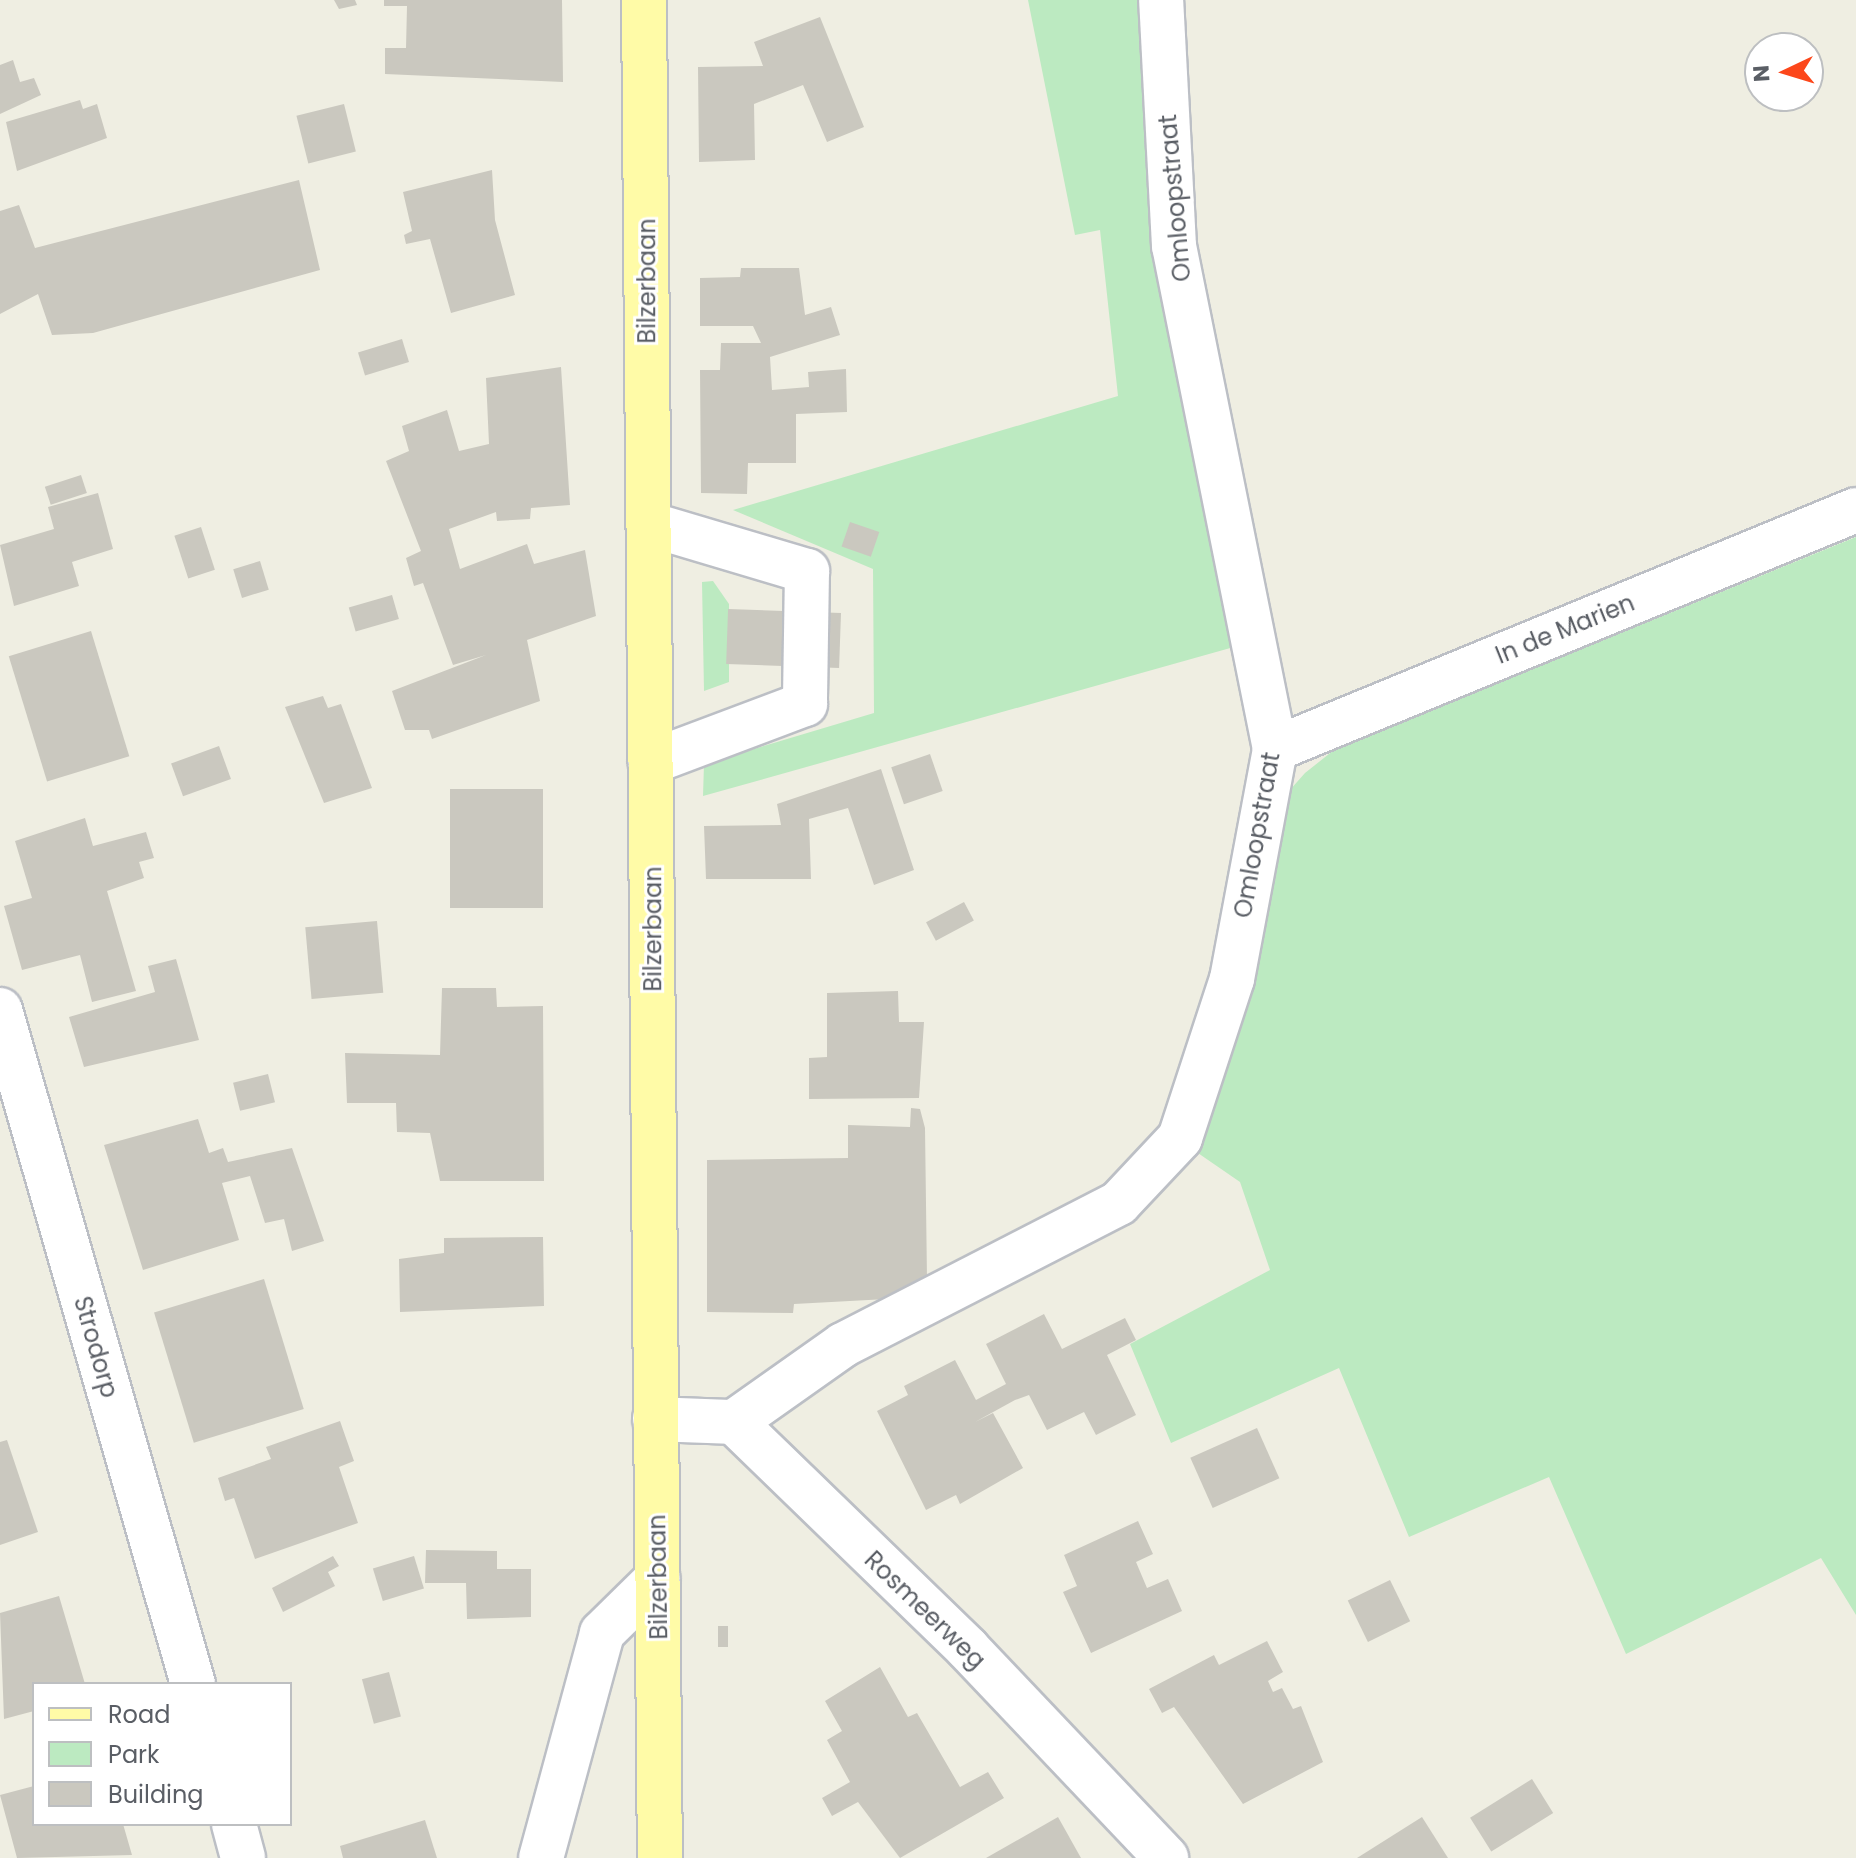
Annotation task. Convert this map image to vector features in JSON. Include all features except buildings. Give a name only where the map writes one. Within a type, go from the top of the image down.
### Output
[{"type":"main road","name":"Bilzerbaan","points":[[644,0],[660,1858]]},
{"type":"street","name":"Omloopstraat","points":[[734,1422],[843,1345],[1119,1203],[1180,1138],[1232,979],[1275,749],[1174,246],[1161,0]]},
{"type":"street","name":"In de Marien","points":[[1275,749],[1856,510]]},
{"type":"street","points":[[649,524],[807,571],[805,704],[651,762]]},
{"type":"street","name":"Strodorp","points":[[0,1010],[192,1682]]},
{"type":"street","points":[[655,1419],[734,1422]]},
{"type":"street","name":"Rosmeerweg","points":[[734,1422],[968,1649],[1166,1858]]},
{"type":"street","points":[[541,1858],[602,1633],[658,1578]]},
{"type":"street","points":[[235,1826],[243,1858]]},
{"type":"green space","points":[[1028,0],[1143,0],[1156,206],[1180,397],[1241,645],[703,796],[704,764],[874,713],[873,569],[733,510],[1118,396],[1100,230],[1075,235]]},
{"type":"green space","points":[[1856,537],[1856,1615],[1821,1558],[1626,1654],[1549,1477],[1409,1537],[1339,1368],[1171,1443],[1130,1344],[1270,1270],[1240,1182],[1195,1151],[1289,791],[1305,773],[1334,750]]},
{"type":"green space","points":[[713,581],[729,604],[729,682],[704,691],[702,582]]}]
